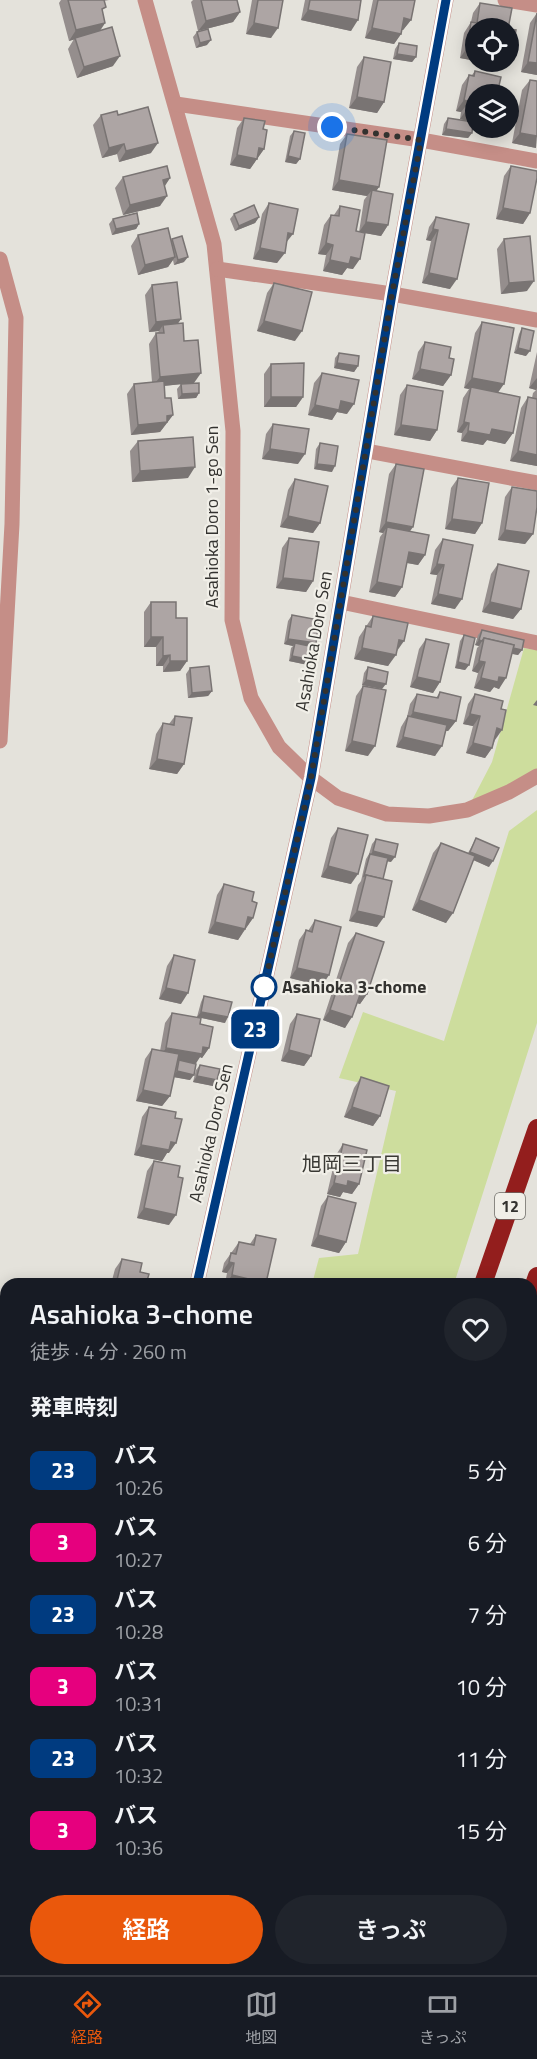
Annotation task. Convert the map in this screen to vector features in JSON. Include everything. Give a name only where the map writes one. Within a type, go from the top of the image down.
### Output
[{"type":"highway","name":"12","points":[[485,1278],[537,1128]]},
{"type":"street","name":"Asahioka Doro 1-go Sen","points":[[145,0],[214,244],[233,431],[232,620],[251,698],[279,747],[311,778],[338,798],[387,814],[429,816],[467,810],[509,792],[537,776]]},
{"type":"street","name":"Asahioka Doro Sen","points":[[198,1278],[311,778],[392,294],[446,0]]},
{"type":"street","points":[[505,0],[537,5]]},
{"type":"street","points":[[176,104],[421,140],[537,161]]},
{"type":"street","points":[[0,259],[16,318],[12,524],[0,741]]},
{"type":"street","points":[[217,269],[392,294],[537,320]]},
{"type":"street","points":[[367,451],[537,483]]},
{"type":"street","points":[[340,602],[537,643]]},
{"type":"green space","points":[[524,648],[537,650],[537,776],[467,810],[492,762]]},
{"type":"green space","points":[[537,810],[537,1023],[456,1278],[314,1278],[319,1258],[358,1254],[396,1091],[339,1078],[363,1012],[444,1041],[509,831]]},
{"type":"building","points":[[68,0],[104,0],[106,7],[102,9],[105,23],[76,30]]},
{"type":"building","points":[[201,0],[237,0],[240,12],[206,21]]},
{"type":"building","points":[[258,0],[283,0],[278,28],[254,23]]},
{"type":"building","points":[[310,0],[361,0],[358,20],[308,10]]},
{"type":"building","points":[[378,0],[415,0],[411,20],[404,18],[401,34],[372,28]]},
{"type":"building","points":[[480,3],[512,8],[510,18],[478,18]]},
{"type":"building","points":[[537,13],[537,63],[528,62]]},
{"type":"building","points":[[112,27],[120,56],[84,67],[75,38]]},
{"type":"building","points":[[208,29],[211,40],[200,43],[197,32]]},
{"type":"building","points":[[399,43],[417,46],[416,57],[397,54]]},
{"type":"building","points":[[364,57],[391,62],[384,102],[357,97]]},
{"type":"building","points":[[475,72],[479,72],[501,77],[499,84],[467,84],[469,75],[474,76]]},
{"type":"building","points":[[530,80],[537,81],[537,136],[520,133]]},
{"type":"building","points":[[148,107],[158,143],[126,151],[124,144],[109,148],[101,115],[117,111],[118,115]]},
{"type":"building","points":[[244,118],[265,121],[263,129],[267,130],[264,149],[259,148],[257,159],[237,155]]},
{"type":"building","points":[[448,118],[465,121],[465,132],[446,129]]},
{"type":"building","points":[[294,131],[305,133],[300,159],[288,156]]},
{"type":"building","points":[[347,134],[387,140],[379,187],[339,180]]},
{"type":"building","points":[[167,166],[170,178],[163,180],[167,196],[130,205],[123,177]]},
{"type":"building","points":[[511,166],[537,171],[530,213],[503,208]]},
{"type":"building","points":[[372,190],[393,194],[388,225],[366,222]]},
{"type":"building","points":[[269,203],[298,209],[293,234],[288,233],[285,253],[260,248]]},
{"type":"building","points":[[254,205],[259,217],[239,226],[234,214]]},
{"type":"building","points":[[340,206],[360,210],[356,231],[365,233],[360,259],[351,257],[349,264],[330,260],[333,245],[326,243],[331,215],[339,216]]},
{"type":"building","points":[[137,213],[139,224],[116,229],[113,219]]},
{"type":"building","points":[[436,217],[469,224],[457,279],[429,273],[438,230],[433,229]]},
{"type":"building","points":[[168,228],[175,257],[145,265],[138,235]]},
{"type":"building","points":[[182,236],[188,257],[178,260],[172,239]]},
{"type":"building","points":[[530,236],[534,281],[509,283],[504,239]]},
{"type":"building","points":[[177,282],[181,319],[156,322],[152,285]]},
{"type":"building","points":[[274,283],[312,292],[302,331],[264,321]]},
{"type":"building","points":[[482,322],[514,328],[504,384],[472,378]]},
{"type":"building","points":[[183,323],[184,341],[198,340],[201,373],[160,377],[156,333],[164,333],[163,325]]},
{"type":"building","points":[[522,328],[534,331],[530,351],[518,348]]},
{"type":"building","points":[[425,342],[451,347],[449,358],[454,359],[451,375],[420,369]]},
{"type":"building","points":[[339,353],[359,356],[358,366],[337,363]]},
{"type":"building","points":[[304,363],[303,397],[271,397],[271,364]]},
{"type":"building","points":[[322,373],[359,380],[354,404],[341,401],[339,410],[315,405]]},
{"type":"building","points":[[164,381],[165,398],[171,398],[173,415],[167,416],[167,422],[138,425],[134,384]]},
{"type":"building","points":[[199,383],[199,393],[182,394],[181,384]]},
{"type":"building","points":[[407,385],[443,391],[437,430],[401,425]]},
{"type":"building","points":[[471,387],[520,397],[513,433],[492,429],[490,435],[468,431],[469,423],[464,422]]},
{"type":"building","points":[[528,397],[537,399],[537,455],[518,451]]},
{"type":"building","points":[[273,424],[309,429],[305,454],[270,449]]},
{"type":"building","points":[[193,437],[195,467],[140,471],[138,441]]},
{"type":"building","points":[[320,443],[338,446],[335,466],[317,464]]},
{"type":"building","points":[[396,464],[424,469],[413,527],[386,522]]},
{"type":"building","points":[[458,478],[489,483],[482,523],[452,519]]},
{"type":"building","points":[[295,479],[328,486],[320,523],[288,516]]},
{"type":"building","points":[[512,487],[537,491],[533,534],[505,530]]},
{"type":"building","points":[[387,527],[429,535],[425,555],[409,552],[402,587],[377,582]]},
{"type":"building","points":[[289,538],[319,542],[313,581],[283,578]]},
{"type":"building","points":[[443,539],[473,545],[462,599],[438,594],[444,565],[437,564]]},
{"type":"building","points":[[498,564],[529,571],[521,609],[490,602]]},
{"type":"building","points":[[151,602],[176,602],[176,618],[187,618],[187,661],[170,661],[170,655],[163,656],[163,637],[151,637]]},
{"type":"building","points":[[292,615],[319,620],[316,643],[288,639]]},
{"type":"building","points":[[373,616],[408,623],[404,641],[399,640],[396,655],[362,648],[366,626],[371,627]]},
{"type":"building","points":[[482,630],[524,640],[522,650],[513,648],[514,645],[484,638],[482,641],[479,640]]},
{"type":"building","points":[[464,635],[475,638],[469,665],[458,662]]},
{"type":"building","points":[[484,638],[514,645],[506,678],[499,677],[498,682],[481,678],[485,662],[479,661]]},
{"type":"building","points":[[426,639],[449,644],[440,682],[417,677]]},
{"type":"building","points":[[295,643],[314,647],[312,660],[292,656]]},
{"type":"building","points":[[209,666],[212,691],[192,693],[190,668]]},
{"type":"building","points":[[368,667],[388,672],[386,684],[366,680]]},
{"type":"building","points":[[363,686],[386,690],[375,746],[352,741]]},
{"type":"building","points":[[440,692],[461,697],[456,721],[413,712],[417,694],[438,698]]},
{"type":"building","points":[[475,694],[503,701],[501,709],[506,710],[502,730],[497,728],[492,748],[473,743],[480,716],[470,714]]},
{"type":"building","points":[[175,716],[192,718],[184,764],[157,759],[163,723],[174,725]]},
{"type":"building","points":[[408,716],[447,725],[442,746],[403,737]]},
{"type":"building","points":[[338,828],[368,835],[358,874],[328,866]]},
{"type":"building","points":[[476,838],[499,848],[493,861],[470,852]]},
{"type":"building","points":[[376,839],[398,844],[395,857],[373,851]]},
{"type":"building","points":[[441,843],[475,856],[453,913],[419,900]]},
{"type":"building","points":[[370,854],[388,858],[383,879],[364,876]]},
{"type":"building","points":[[366,875],[392,881],[384,917],[357,911]]},
{"type":"building","points":[[224,884],[254,892],[252,901],[257,903],[253,918],[248,917],[245,929],[215,922]]},
{"type":"building","points":[[315,920],[341,927],[329,975],[297,968],[306,930],[312,932]]},
{"type":"building","points":[[356,933],[384,942],[367,994],[361,992],[352,1017],[330,1010]]},
{"type":"building","points":[[174,955],[195,960],[188,993],[166,988]]},
{"type":"building","points":[[204,996],[232,1002],[228,1017],[201,1012]]},
{"type":"building","points":[[172,1013],[201,1018],[200,1024],[213,1027],[209,1048],[203,1047],[202,1054],[166,1048]]},
{"type":"building","points":[[297,1014],[320,1019],[311,1056],[289,1050]]},
{"type":"building","points":[[152,1049],[179,1054],[170,1096],[143,1090]]},
{"type":"building","points":[[179,1060],[196,1064],[194,1075],[177,1071]]},
{"type":"building","points":[[200,1065],[220,1069],[217,1080],[197,1076]]},
{"type":"building","points":[[361,1077],[389,1086],[380,1116],[352,1107]]},
{"type":"building","points":[[149,1107],[176,1112],[175,1118],[182,1119],[176,1143],[171,1142],[169,1150],[141,1145]]},
{"type":"building","points":[[343,1144],[367,1150],[359,1184],[348,1181],[347,1186],[334,1183]]},
{"type":"building","points":[[154,1161],[180,1166],[178,1177],[183,1178],[176,1215],[144,1208]]},
{"type":"building","points":[[328,1196],[356,1203],[346,1242],[318,1235]]},
{"type":"building","points":[[256,1235],[276,1239],[267,1278],[245,1278],[232,1275],[234,1263],[229,1262],[231,1253],[236,1254],[239,1242],[254,1245]]},
{"type":"building","points":[[122,1259],[142,1263],[140,1272],[149,1274],[148,1278],[117,1278]]},
{"type":"bus line","name":"23","points":[[198,1278],[311,778],[392,294],[446,0]]},
{"type":"place","name":"Asahioka 3-chome","points":[[264,987]]},
{"type":"district","name":"旭岡三丁目","points":[[352,1164]]},
{"type":"route","points":[[264,987],[311,778],[392,294],[421,140],[332,127]]}]
